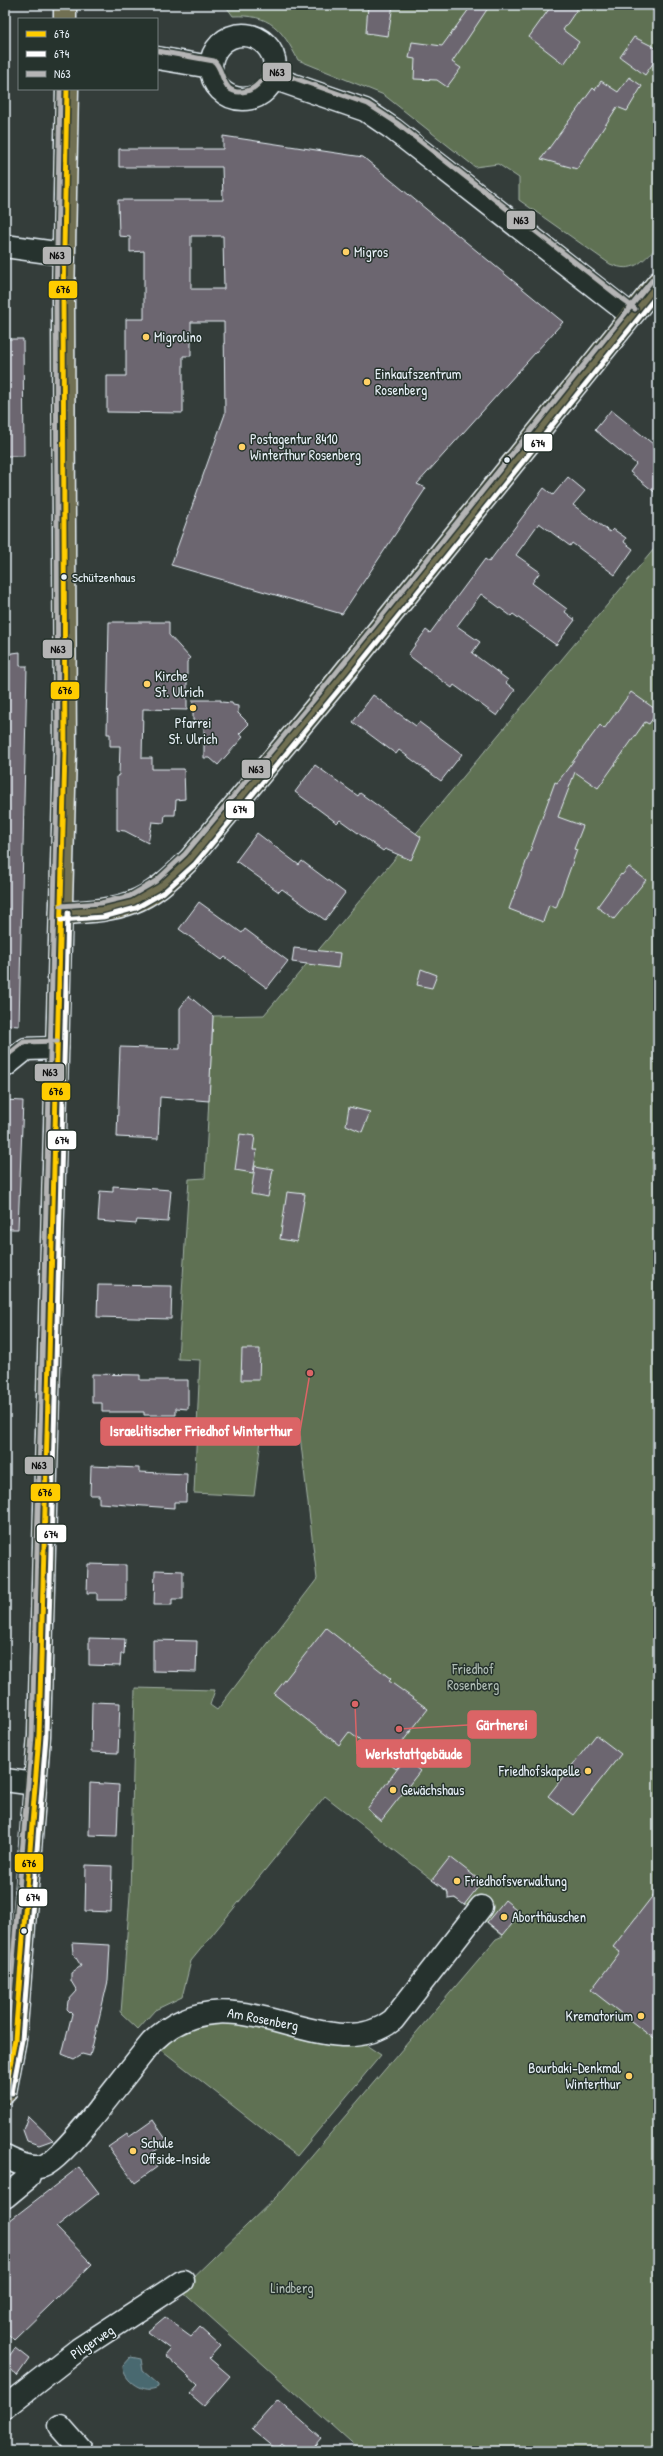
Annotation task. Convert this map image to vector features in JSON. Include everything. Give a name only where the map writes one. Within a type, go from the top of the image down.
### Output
[{"type":"main road","points":[[65,5],[65,18]]},
{"type":"main road","points":[[5,2092],[14,2039],[39,1736],[65,752],[63,254],[67,90]]},
{"type":"main road","points":[[61,913],[110,910],[138,901],[168,882],[190,859],[332,688],[658,283]]},
{"type":"street","points":[[239,36],[254,37],[263,42],[272,53],[275,68],[273,78],[266,89],[255,97],[236,98],[219,88],[212,74],[212,57],[225,41],[239,36]]},
{"type":"street","points":[[158,58],[211,67]]},
{"type":"street","points":[[273,78],[364,110],[394,129],[631,315]]},
{"type":"street","points":[[5,246],[63,254]]},
{"type":"street","points":[[5,1066],[26,1048],[57,1048]]},
{"type":"street","points":[[5,1780],[35,1784]]},
{"type":"street","name":"Am Rosenberg","points":[[32,2167],[43,2166],[55,2158],[74,2138],[152,2042],[166,2028],[188,2017],[203,2013],[230,2012],[315,2030],[349,2034],[367,2034],[384,2027],[403,2007],[481,1907]]},
{"type":"street","points":[[5,2156],[32,2167],[28,2178],[5,2197]]},
{"type":"street","name":"Pilgerweg","points":[[5,2407],[79,2349],[183,2282]]},
{"type":"street","points":[[60,2426],[82,2451]]},
{"type":"green space","points":[[225,5],[658,5],[658,246],[637,265],[625,268],[610,264],[519,200],[519,178],[498,164],[475,167],[384,95],[298,60],[286,40],[273,26],[266,21],[257,18],[233,16]]},
{"type":"green space","points":[[654,549],[658,552],[658,2445],[621,2451],[360,2451],[180,2290],[278,2195],[496,1939],[503,1936],[465,1904],[448,1895],[447,1891],[325,1796],[191,1961],[182,1997],[155,2010],[138,2029],[121,2013],[130,1895],[135,1688],[215,1690],[210,1705],[217,1710],[317,1579],[300,1436],[261,1440],[254,1496],[194,1493],[200,1360],[178,1359],[189,1179],[205,1178],[213,1016],[264,1015]]},
{"type":"green space","points":[[224,2019],[366,2045],[381,2055],[297,2156],[159,2048],[184,2028]]},
{"type":"water","points":[[131,2357],[141,2359],[143,2371],[158,2384],[158,2387],[152,2389],[141,2388],[126,2377],[123,2366]]},
{"type":"building","points":[[368,5],[393,5],[388,36],[366,33]]},
{"type":"building","points":[[472,5],[490,5],[452,62],[461,68],[447,87],[437,80],[414,79],[415,59],[409,58],[412,42],[442,46]]},
{"type":"building","points":[[552,5],[580,5],[563,30],[579,42],[564,64],[529,37]]},
{"type":"building","points":[[634,37],[658,49],[658,56],[645,75],[620,57]]},
{"type":"building","points":[[629,77],[642,86],[627,111],[617,107],[577,169],[541,159],[593,88],[595,90],[601,81],[618,92]]},
{"type":"building","name":"Einkaufszentrum Rosenberg","points":[[223,136],[363,157],[563,322],[417,484],[426,488],[342,614],[171,565],[225,414],[224,322],[191,322],[191,356],[183,356],[183,413],[107,412],[107,376],[126,376],[126,319],[144,319],[144,251],[130,252],[130,237],[119,236],[118,200],[223,200],[222,167],[119,167],[119,149],[223,149]],"holes":[[[191,236],[223,236],[224,289],[191,289]]]},
{"type":"building","points":[[5,339],[23,339],[24,456],[5,456]]},
{"type":"building","points":[[611,410],[658,448],[658,495],[630,472],[636,464],[595,430]]},
{"type":"building","points":[[568,477],[585,491],[573,505],[610,532],[613,529],[626,538],[624,542],[633,549],[615,575],[572,543],[570,546],[539,523],[516,555],[540,572],[532,583],[567,609],[565,612],[575,620],[556,645],[513,614],[511,616],[481,594],[457,626],[480,642],[472,653],[508,680],[506,683],[515,690],[497,716],[454,685],[452,688],[408,655],[426,630],[430,633],[485,559],[489,562],[544,488],[553,495]]},
{"type":"building","name":"Kirche St. Ulrich","points":[[109,622],[169,622],[169,635],[190,658],[187,662],[187,710],[143,709],[142,758],[152,758],[152,769],[184,769],[185,799],[176,800],[175,815],[165,815],[164,823],[152,822],[148,843],[125,831],[117,830],[117,776],[119,775],[120,746],[110,746],[110,734],[107,734]]},
{"type":"building","points":[[20,652],[20,666],[27,666],[19,1026],[5,1025],[5,654]]},
{"type":"building","points":[[631,692],[658,711],[649,724],[645,722],[598,788],[575,772],[558,817],[583,826],[574,849],[577,850],[556,908],[549,905],[543,922],[509,909],[555,782],[557,783],[600,725],[604,729]]},
{"type":"building","points":[[373,695],[416,726],[419,722],[462,754],[441,781],[399,750],[396,754],[353,722]]},
{"type":"building","points":[[193,700],[221,700],[221,702],[232,703],[233,705],[238,706],[238,713],[249,724],[239,734],[243,737],[218,765],[210,758],[204,758],[204,721],[193,721]]},
{"type":"building","points":[[315,765],[358,796],[360,793],[421,837],[411,860],[385,849],[383,851],[340,820],[337,823],[295,792]]},
{"type":"building","points":[[257,833],[299,865],[302,861],[345,893],[325,920],[282,889],[279,892],[236,861]]},
{"type":"building","points":[[629,867],[646,880],[614,919],[597,907],[621,874],[622,875]]},
{"type":"building","points":[[199,902],[242,933],[245,929],[288,961],[267,988],[225,957],[222,960],[179,929]]},
{"type":"building","points":[[294,948],[340,953],[338,968],[292,962]]},
{"type":"building","points":[[421,969],[437,975],[432,988],[417,985]]},
{"type":"building","points":[[189,996],[213,1016],[209,1101],[160,1097],[158,1139],[117,1137],[120,1047],[180,1049],[180,1008]]},
{"type":"building","points":[[5,1100],[23,1101],[18,1229],[5,1229]]},
{"type":"building","points":[[349,1107],[370,1112],[362,1132],[346,1125]]},
{"type":"building","points":[[240,1134],[255,1136],[253,1150],[257,1150],[253,1173],[235,1170]]},
{"type":"building","points":[[255,1166],[273,1169],[268,1197],[251,1194]]},
{"type":"building","points":[[113,1186],[171,1190],[168,1222],[137,1220],[136,1224],[98,1221],[100,1191],[113,1192]]},
{"type":"building","points":[[287,1192],[305,1194],[297,1242],[280,1239]]},
{"type":"building","points":[[98,1285],[172,1286],[171,1319],[97,1317]]},
{"type":"building","points":[[242,1349],[260,1349],[259,1380],[241,1380]]},
{"type":"building","points":[[92,1374],[140,1375],[140,1380],[188,1380],[188,1409],[176,1408],[176,1415],[144,1415],[144,1412],[102,1412],[102,1403],[92,1403]]},
{"type":"building","points":[[91,1466],[139,1468],[139,1472],[187,1474],[186,1502],[174,1502],[174,1508],[99,1503],[99,1495],[90,1495]]},
{"type":"building","points":[[88,1564],[126,1565],[126,1600],[97,1600],[97,1593],[87,1593]]},
{"type":"building","points":[[155,1570],[183,1571],[183,1599],[172,1599],[172,1605],[154,1605]]},
{"type":"building","points":[[326,1628],[391,1679],[389,1681],[428,1709],[396,1750],[406,1758],[396,1769],[349,1732],[339,1745],[274,1694]]},
{"type":"building","points":[[89,1638],[125,1639],[124,1654],[121,1654],[120,1666],[89,1665]]},
{"type":"building","points":[[153,1640],[197,1641],[196,1672],[153,1671]]},
{"type":"building","points":[[92,1702],[120,1703],[118,1753],[91,1752]]},
{"type":"building","name":"Friedhofskapelle","points":[[596,1735],[621,1754],[573,1815],[548,1796]]},
{"type":"building","name":"Gewächshaus","points":[[405,1759],[420,1771],[381,1821],[367,1809]]},
{"type":"building","points":[[90,1783],[119,1785],[117,1836],[89,1835]]},
{"type":"building","name":"Friedhofsverwaltung","points":[[450,1857],[482,1882],[464,1905],[455,1898],[448,1899],[448,1892],[432,1880]]},
{"type":"building","points":[[86,1865],[112,1866],[111,1912],[85,1911]]},
{"type":"building","points":[[658,1889],[658,2042],[591,1990],[620,1952],[613,1947]]},
{"type":"building","name":"Aborthäuschen","points":[[505,1900],[521,1913],[503,1935],[487,1922]]},
{"type":"building","points":[[72,1943],[110,1945],[108,1981],[90,2056],[82,2054],[74,2059],[62,2054],[72,2014],[67,2009],[68,2001],[77,1991],[71,1981],[71,1973],[81,1966],[73,1953]]},
{"type":"building","points":[[28,2116],[53,2140],[39,2145],[27,2141],[23,2130]]},
{"type":"building","name":"Schule Offside-Inside","points":[[153,2120],[168,2142],[149,2155],[157,2167],[135,2183],[108,2147],[127,2134],[129,2137]]},
{"type":"building","points":[[79,2167],[99,2193],[56,2227],[92,2264],[14,2340],[5,2331],[5,2224]]},
{"type":"building","points":[[165,2317],[191,2336],[199,2327],[220,2346],[209,2358],[230,2376],[204,2406],[190,2394],[198,2385],[165,2355],[170,2349],[147,2332]]},
{"type":"building","points":[[15,2348],[29,2359],[17,2376],[5,2362]]},
{"type":"building","points":[[278,2400],[321,2438],[310,2451],[289,2451],[281,2444],[276,2449],[252,2429]]},
{"type":"transit line","name":"N63","points":[[158,51],[214,61],[220,70],[224,82],[232,90],[238,92],[247,91],[255,87],[267,74],[274,71],[368,104],[397,123],[635,309]]},
{"type":"transit line","name":"N63","points":[[5,2054],[32,1736],[58,752],[56,302],[60,90]]},
{"type":"transit line","name":"676","points":[[5,2092],[15,2039],[39,1736],[65,752],[63,302],[67,90]]},
{"type":"transit line","name":"N63","points":[[61,906],[101,903],[130,896],[156,881],[185,854],[327,684],[653,279]]},
{"type":"transit line","name":"674","points":[[61,920],[103,917],[136,908],[164,892],[195,864],[337,692],[658,294]]},
{"type":"transit line","name":"674","points":[[12,2093],[22,2040],[46,1736],[68,913]]},
{"type":"transit line","name":"N63","points":[[5,1057],[24,1042],[57,1041]]},
{"type":"place","name":"Migros","points":[[346,252]]},
{"type":"place","name":"Migrolino","points":[[146,337]]},
{"type":"place","name":"Einkaufszentrum Rosenberg","points":[[367,382]]},
{"type":"place","name":"Postagentur 8410 Winterthur Rosenberg","points":[[242,447]]},
{"type":"place","name":"Schützenhaus","points":[[64,577]]},
{"type":"place","name":"Kirche St. Ulrich","points":[[147,684]]},
{"type":"place","name":"Pfarrei St. Ulrich","points":[[193,708]]},
{"type":"place","name":"Israelitischer Friedhof Winterthur","points":[[310,1373]]},
{"type":"place","name":"Werkstattgebäude","points":[[355,1704]]},
{"type":"place","name":"Gärtnerei","points":[[399,1729]]},
{"type":"place","name":"Friedhofskapelle","points":[[588,1771]]},
{"type":"place","name":"Gewächshaus","points":[[393,1790]]},
{"type":"place","name":"Friedhofsverwaltung","points":[[457,1881]]},
{"type":"place","name":"Aborthäuschen","points":[[504,1917]]},
{"type":"place","name":"Krematorium","points":[[641,2016]]},
{"type":"place","name":"Bourbaki-Denkmal Winterthur","points":[[629,2076]]},
{"type":"place","name":"Schule Offside-Inside","points":[[133,2151]]},
{"type":"park label","name":"Friedhof Rosenberg","points":[[473,1678]]},
{"type":"park label","name":"Lindberg","points":[[292,2288]]}]
